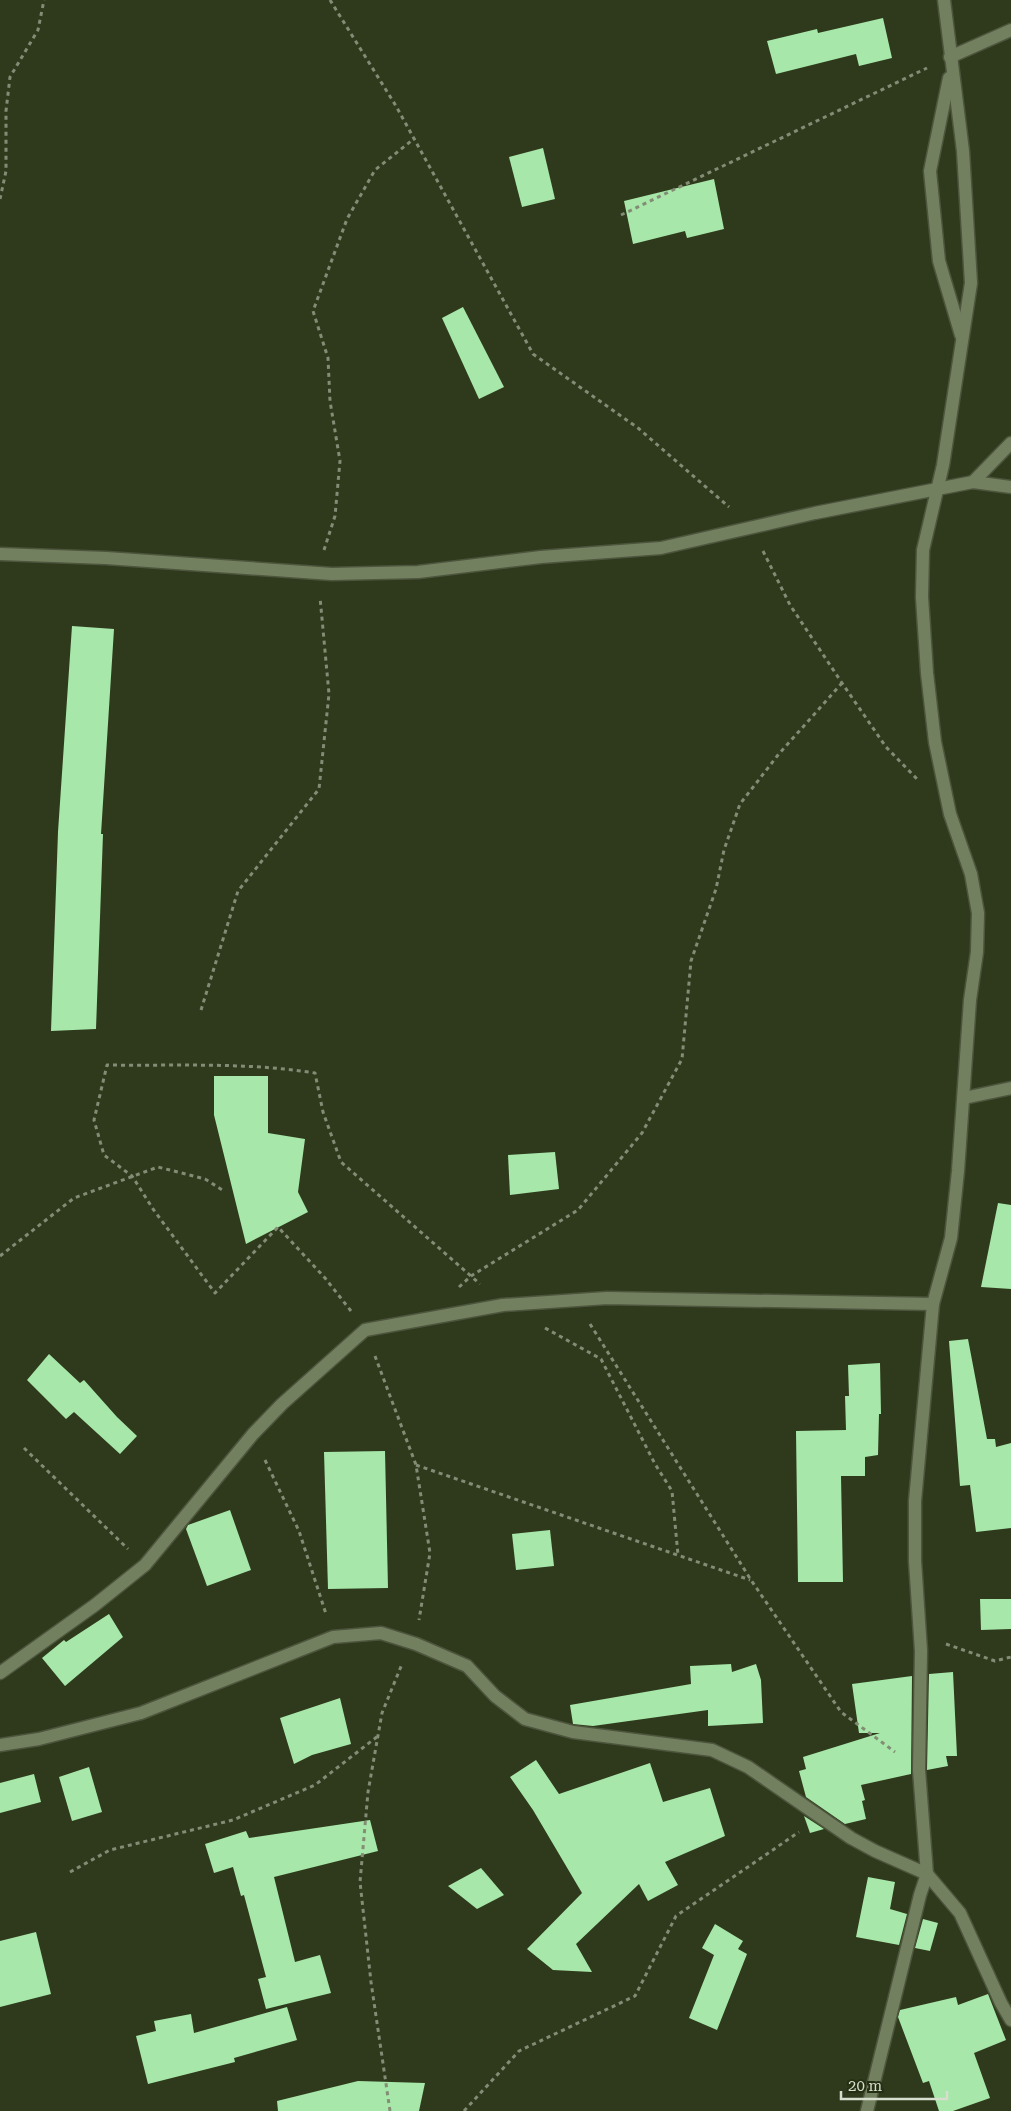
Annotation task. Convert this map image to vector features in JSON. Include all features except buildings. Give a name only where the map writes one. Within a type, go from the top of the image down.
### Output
[{"type":"street","points":[[868,2111],[920,1895],[927,1874],[919,1770],[922,1650],[915,1561],[916,1501],[933,1304],[951,1238],[964,1098],[970,1000],[977,952],[978,913],[971,874],[950,814],[935,742],[927,674],[922,597],[923,550],[939,488],[971,283],[963,151],[944,0]]},
{"type":"street","points":[[951,62],[1011,30]]},
{"type":"street","points":[[951,62],[930,171],[939,261],[962,340]]},
{"type":"street","points":[[973,482],[1011,443]]},
{"type":"street","points":[[0,554],[106,558],[332,574],[418,572],[541,557],[660,548],[814,513],[973,482],[1011,488]]},
{"type":"street","points":[[964,1098],[1011,1088]]},
{"type":"street","points":[[0,1673],[95,1605],[145,1565],[253,1434],[282,1404],[365,1330],[504,1305],[607,1298],[933,1304]]},
{"type":"street","points":[[0,1745],[39,1739],[141,1714],[333,1637],[381,1633],[416,1644],[467,1666],[495,1696],[525,1719],[573,1732],[712,1750],[748,1767],[822,1816],[851,1838],[927,1874],[960,1913],[1001,2003],[1011,2020]]},
{"type":"path","points":[[0,199],[6,171],[6,111],[10,77],[38,30],[44,0]]},
{"type":"path","points":[[330,0],[396,106],[533,354],[638,428],[752,528],[790,605],[886,747],[918,780]]},
{"type":"path","points":[[621,215],[951,62]]},
{"type":"path","points":[[457,1289],[471,1276],[578,1210],[642,1133],[682,1059],[690,961],[716,889],[724,850],[740,804],[778,755],[842,683]]},
{"type":"path","points":[[390,2111],[371,1982],[360,1882],[368,1792],[382,1713],[400,1667],[416,1644],[430,1552],[416,1465],[365,1330],[326,1278],[278,1227],[215,1293],[153,1209],[132,1176],[104,1155],[94,1120],[107,1065],[226,1064],[281,1068],[315,1073],[323,1112],[341,1162],[504,1305]]},
{"type":"path","points":[[0,1256],[74,1198],[158,1166],[205,1179],[224,1191]]},
{"type":"path","points":[[575,1300],[751,1580],[841,1712],[919,1770]]},
{"type":"path","points":[[544,1327],[602,1359],[655,1464],[672,1491],[678,1555]]},
{"type":"path","points":[[253,1434],[299,1531],[333,1637]]},
{"type":"path","points":[[24,1448],[145,1565]]},
{"type":"path","points":[[416,1465],[751,1580]]},
{"type":"path","points":[[922,1650],[944,1644],[995,1661],[1011,1658]]},
{"type":"path","points":[[70,1872],[110,1850],[233,1820],[315,1784],[378,1736]]},
{"type":"path","points":[[464,2111],[519,2051],[635,1996],[676,1916],[822,1816]]}]
